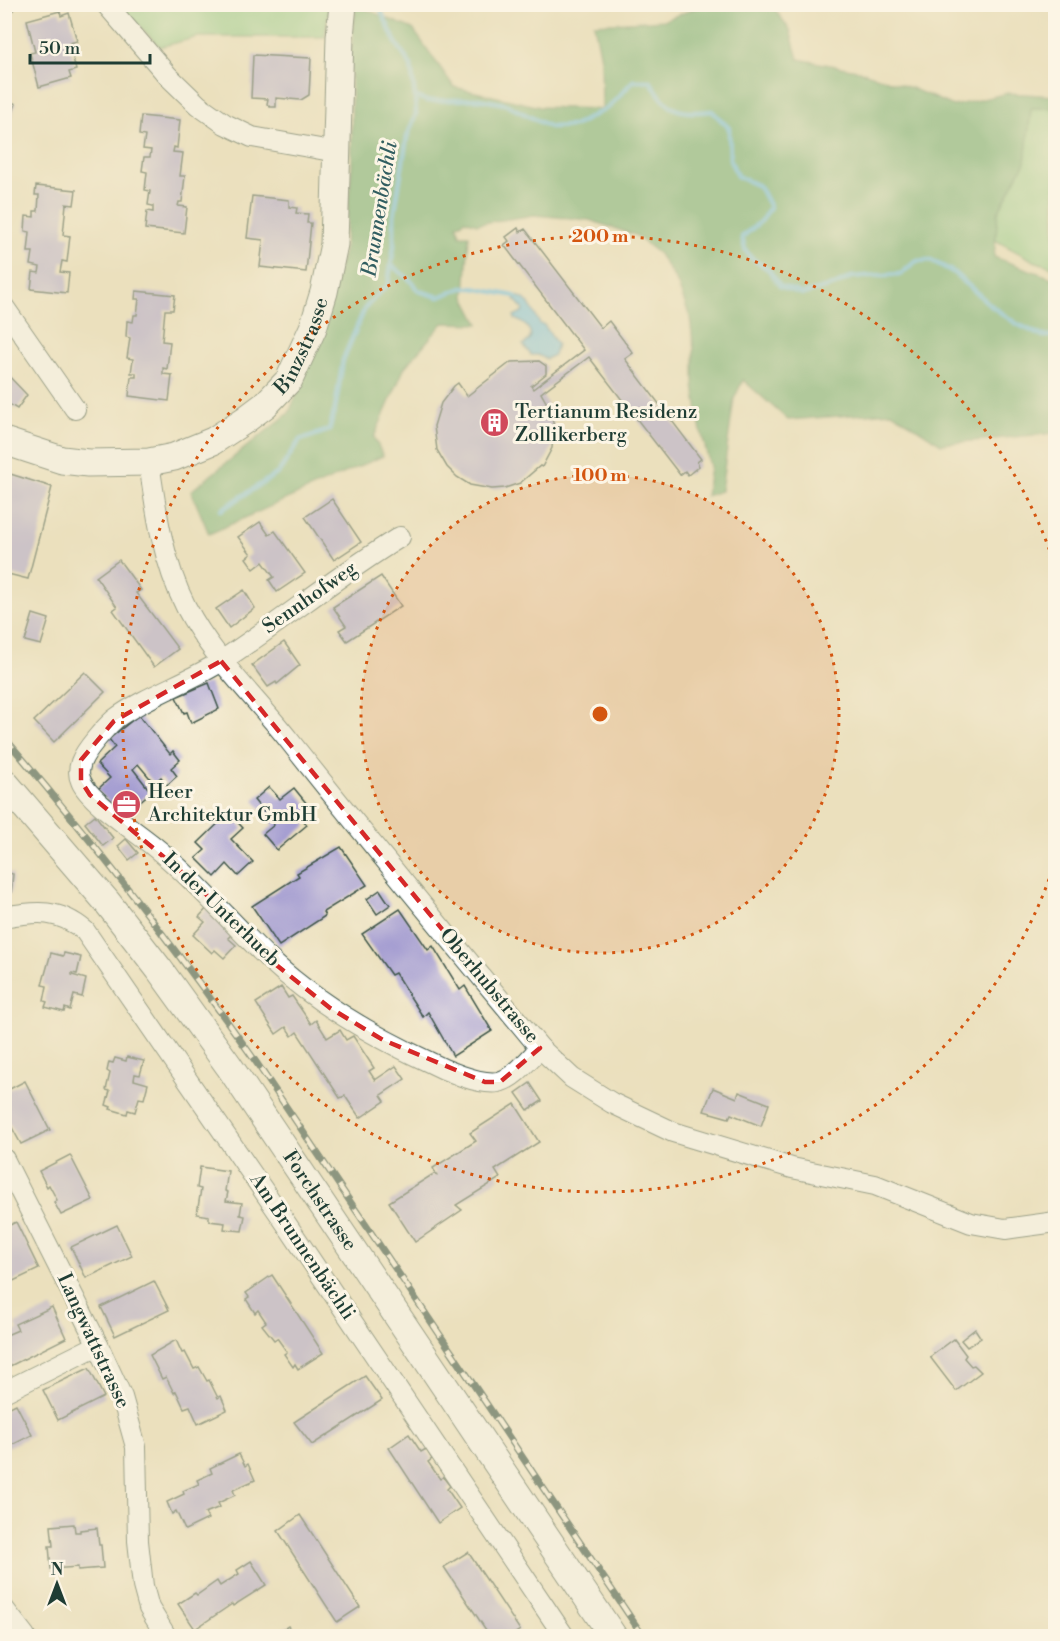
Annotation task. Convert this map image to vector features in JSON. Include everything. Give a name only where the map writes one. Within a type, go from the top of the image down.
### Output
[{"type":"main road","name":"Binzstrasse","points":[[4,441],[62,460],[116,464],[149,462],[174,457],[213,441],[265,405],[289,380],[314,328],[334,244],[343,4]]},
{"type":"main road","name":"Forchstrasse","points":[[4,782],[107,902],[229,1066],[613,1636]]},
{"type":"street","points":[[106,4],[168,76],[198,105],[225,124],[252,137],[337,152]]},
{"type":"street","points":[[4,307],[75,409]]},
{"type":"street","name":"Oberhubstrasse","points":[[149,462],[157,516],[167,560],[185,604],[202,636],[220,661],[276,724],[355,824],[540,1048],[572,1078],[612,1103],[673,1132],[782,1166],[875,1185],[971,1223],[1005,1229],[1056,1222]]},
{"type":"street","name":"Sennhofweg","points":[[220,661],[400,537]]},
{"type":"street","name":"In der Unterhueb","points":[[220,661],[114,721],[87,750],[81,760],[79,770],[81,781],[90,795],[156,848],[196,884],[269,959],[330,1008],[383,1040],[440,1068],[484,1082],[500,1082],[513,1074],[540,1048]]},
{"type":"street","name":"Am Brunnenbächli","points":[[4,916],[27,912],[51,913],[74,922],[85,931],[564,1636]]},
{"type":"street","name":"Langwattstrasse","points":[[4,1159],[122,1397],[136,1447],[141,1578],[149,1608],[166,1636]]},
{"type":"street","points":[[4,1392],[98,1345]]},
{"type":"street","points":[[4,1609],[25,1636]]},
{"type":"highlighted area","points":[[221,661],[540,1048],[500,1082],[485,1082],[383,1040],[330,1008],[269,959],[196,884],[90,795],[81,781],[81,760],[114,721]]},
{"type":"green space","points":[[706,4],[772,5],[790,30],[798,59],[857,70],[911,88],[953,106],[1008,93],[1055,96],[1055,108],[1031,108],[1025,162],[998,212],[994,257],[1055,279],[1055,433],[941,444],[892,412],[788,420],[743,380],[734,399],[721,491],[706,496],[710,466],[700,427],[694,385],[694,350],[690,317],[677,282],[659,254],[635,235],[589,220],[534,215],[477,224],[465,220],[457,225],[460,235],[469,235],[465,297],[479,324],[443,323],[405,367],[374,437],[383,456],[209,534],[191,491],[289,413],[319,338],[344,252],[352,165],[351,51],[356,5],[413,29],[454,87],[540,107],[602,109],[601,59],[594,24],[665,20]]},
{"type":"green space","points":[[119,5],[329,5],[325,37],[198,37],[160,47]]},
{"type":"green space","points":[[1031,108],[1055,108],[1055,268],[1034,261],[995,240],[998,212],[1025,162]]},
{"type":"water","points":[[515,296],[528,302],[540,324],[544,325],[557,344],[554,355],[546,359],[538,355],[531,355],[523,345],[528,342],[531,334],[524,324],[515,319],[514,316],[523,309],[515,300]]},
{"type":"building","points":[[60,11],[61,16],[69,13],[77,41],[69,43],[76,70],[69,72],[71,78],[39,87],[30,53],[35,52],[27,20]]},
{"type":"building","points":[[253,55],[311,58],[309,95],[301,100],[276,98],[276,107],[270,107],[267,104],[268,99],[251,98]]},
{"type":"building","points":[[4,99],[16,104],[5,133],[4,133]]},
{"type":"building","points":[[141,116],[180,120],[177,148],[174,147],[173,152],[183,153],[180,176],[185,176],[182,202],[179,202],[178,206],[187,207],[184,233],[145,229],[147,211],[153,212],[153,206],[148,205],[150,191],[145,190],[147,172],[142,171],[144,157],[150,157],[151,150],[143,149],[145,136],[139,135]]},
{"type":"building","points":[[36,186],[76,190],[74,205],[66,204],[63,235],[70,236],[67,262],[62,261],[60,272],[69,273],[67,293],[31,289],[33,272],[39,273],[40,267],[31,265],[33,252],[28,252],[30,232],[25,231],[26,216],[34,217],[34,211],[38,211],[39,195],[35,195]]},
{"type":"building","points":[[252,196],[289,200],[289,207],[297,208],[296,213],[308,214],[307,223],[311,223],[306,272],[260,267],[263,240],[247,238]]},
{"type":"building","points":[[518,228],[520,232],[525,229],[601,328],[609,321],[633,353],[625,359],[701,459],[697,462],[699,466],[688,475],[685,471],[680,475],[589,357],[541,393],[550,409],[554,427],[552,448],[542,467],[540,466],[520,483],[492,489],[470,485],[447,467],[437,450],[434,426],[441,403],[454,386],[458,383],[467,396],[511,362],[539,361],[546,366],[546,374],[531,386],[533,389],[584,350],[504,245],[509,241],[506,237]]},
{"type":"building","points":[[136,291],[175,295],[173,310],[165,310],[162,341],[170,342],[167,369],[163,368],[163,374],[172,375],[169,401],[129,396],[131,377],[136,377],[136,373],[131,373],[133,359],[127,358],[130,338],[126,337],[127,321],[133,322],[134,315],[137,315],[139,299],[135,299]]},
{"type":"building","points":[[4,371],[27,395],[17,409],[4,401]]},
{"type":"building","points":[[4,472],[52,487],[28,579],[4,573],[4,535],[8,508],[4,507]]},
{"type":"building","points":[[332,499],[361,542],[334,560],[305,517]]},
{"type":"building","points":[[260,522],[269,535],[275,531],[305,573],[277,592],[269,580],[274,577],[263,562],[254,569],[246,558],[251,554],[238,537]]},
{"type":"building","points":[[119,560],[141,590],[136,593],[178,649],[154,667],[113,610],[117,607],[96,577]]},
{"type":"building","points":[[381,576],[401,606],[347,641],[339,630],[346,626],[333,607]]},
{"type":"building","points":[[244,590],[255,608],[229,628],[216,609]]},
{"type":"building","points":[[33,614],[49,619],[41,645],[25,641]]},
{"type":"building","points":[[284,642],[300,665],[277,684],[276,682],[268,687],[252,665]]},
{"type":"building","points":[[85,672],[105,692],[54,742],[34,721]]},
{"type":"building","points":[[209,683],[219,709],[191,723],[187,712],[184,713],[176,697]]},
{"type":"building","points":[[139,715],[170,754],[173,751],[180,760],[171,768],[177,776],[167,785],[161,777],[154,783],[138,764],[133,769],[151,792],[123,816],[97,790],[110,778],[97,764],[115,747],[109,739]]},
{"type":"building","points":[[269,787],[280,799],[294,788],[311,809],[301,817],[307,825],[277,850],[263,834],[274,825],[254,800]]},
{"type":"building","points":[[229,813],[243,828],[231,839],[253,862],[238,876],[227,864],[215,877],[196,858],[205,850],[198,843]]},
{"type":"building","points":[[95,815],[113,838],[103,846],[85,823]]},
{"type":"building","points":[[126,839],[138,853],[129,860],[118,846]]},
{"type":"building","points":[[341,847],[367,885],[323,912],[325,916],[279,946],[252,906],[299,876],[297,873]]},
{"type":"building","points":[[5,872],[13,874],[11,894],[5,893]]},
{"type":"building","points":[[380,890],[390,905],[377,914],[367,899]]},
{"type":"building","points":[[208,907],[236,930],[228,938],[236,945],[224,958],[215,950],[212,953],[193,935],[205,922],[199,917]]},
{"type":"building","points":[[400,909],[428,950],[433,946],[460,990],[465,986],[492,1031],[453,1056],[428,1012],[423,1017],[395,973],[391,975],[362,934]]},
{"type":"building","points":[[51,953],[81,957],[77,974],[72,973],[72,975],[86,979],[82,997],[74,995],[70,1010],[65,1008],[64,1012],[45,1007],[47,986],[42,985]]},
{"type":"building","points":[[281,987],[288,998],[292,996],[311,1024],[316,1020],[327,1038],[340,1030],[346,1040],[353,1036],[374,1068],[369,1071],[375,1080],[396,1066],[405,1079],[381,1095],[385,1101],[360,1118],[345,1096],[340,1098],[297,1032],[292,1036],[286,1027],[276,1034],[256,1003]]},
{"type":"building","points":[[127,1057],[144,1061],[140,1075],[135,1074],[134,1080],[148,1084],[144,1099],[139,1098],[135,1112],[128,1110],[127,1114],[110,1109],[111,1107],[106,1105],[110,1091],[106,1090],[110,1073],[107,1071],[109,1062],[113,1063],[115,1058],[126,1061]]},
{"type":"building","points":[[25,1081],[50,1130],[21,1144],[4,1113],[4,1092]]},
{"type":"building","points":[[530,1083],[542,1101],[528,1110],[516,1093]]},
{"type":"building","points":[[713,1088],[737,1098],[739,1092],[769,1104],[761,1126],[731,1114],[729,1118],[704,1111]]},
{"type":"building","points":[[515,1104],[539,1142],[495,1170],[500,1178],[456,1205],[462,1210],[415,1242],[389,1202],[435,1173],[437,1176],[433,1168],[476,1141],[470,1133]]},
{"type":"building","points":[[70,1155],[93,1200],[61,1215],[54,1202],[57,1200],[39,1171]]},
{"type":"building","points":[[200,1167],[228,1171],[226,1201],[242,1203],[240,1215],[245,1216],[242,1231],[224,1229],[225,1223],[209,1221],[209,1216],[197,1214],[201,1189],[197,1188]]},
{"type":"building","points":[[16,1222],[39,1269],[9,1283],[4,1274],[4,1228]]},
{"type":"building","points":[[117,1225],[132,1256],[86,1278],[71,1247]]},
{"type":"building","points":[[272,1275],[323,1353],[298,1369],[295,1364],[293,1367],[284,1354],[287,1352],[277,1338],[274,1340],[262,1325],[266,1322],[258,1310],[255,1313],[246,1299],[249,1297],[246,1293]]},
{"type":"building","points":[[154,1281],[169,1310],[115,1336],[101,1307]]},
{"type":"building","points":[[52,1307],[66,1338],[4,1369],[4,1336],[18,1330],[15,1324]]},
{"type":"building","points":[[975,1329],[981,1338],[967,1347],[961,1340]]},
{"type":"building","points":[[954,1339],[966,1355],[964,1358],[981,1372],[956,1391],[930,1357]]},
{"type":"building","points":[[176,1340],[194,1369],[199,1367],[218,1398],[221,1396],[227,1410],[198,1424],[190,1406],[184,1408],[166,1377],[162,1379],[150,1355]]},
{"type":"building","points":[[89,1368],[104,1397],[58,1420],[43,1390]]},
{"type":"building","points":[[365,1376],[382,1400],[312,1445],[294,1422]]},
{"type":"building","points":[[16,1404],[32,1435],[4,1449],[4,1410]]},
{"type":"building","points":[[409,1434],[421,1452],[426,1449],[432,1459],[428,1462],[440,1479],[443,1477],[450,1486],[447,1489],[460,1508],[438,1523],[389,1448]]},
{"type":"building","points":[[239,1454],[245,1466],[248,1464],[255,1480],[233,1490],[235,1495],[218,1503],[220,1507],[205,1513],[208,1519],[185,1530],[176,1511],[172,1514],[167,1502],[199,1484],[197,1480],[212,1473],[210,1468]]},
{"type":"building","points":[[300,1515],[360,1607],[337,1622],[278,1531]]},
{"type":"building","points":[[74,1524],[75,1532],[97,1528],[103,1568],[51,1569],[49,1546],[53,1546],[51,1526]]},
{"type":"building","points":[[468,1552],[520,1630],[511,1636],[490,1636],[444,1567]]},
{"type":"building","points":[[251,1561],[266,1585],[195,1629],[178,1604],[195,1593],[197,1595],[217,1581],[220,1586],[239,1574],[237,1570]]},
{"type":"building","points":[[288,1626],[295,1636],[272,1636]]},
{"type":"waterway","points":[[378,4],[395,41],[411,66],[415,96],[427,101],[478,99],[505,104],[550,127],[574,126],[609,107],[633,81],[650,81],[663,99],[675,109],[690,112],[712,111],[729,128],[730,159],[737,176],[759,186],[770,207],[762,220],[742,237],[750,257],[769,270],[780,286],[803,294],[835,285],[851,277],[901,274],[916,261],[931,260],[953,272],[994,308],[1017,324],[1042,336],[1056,336]]},
{"type":"waterway","name":"Brunnenbächli","points":[[221,510],[278,473],[300,440],[329,430],[343,360],[365,308],[388,284],[394,246],[394,216],[407,137],[416,114],[415,96]]},
{"type":"waterway","points":[[391,265],[409,279],[419,291],[439,297],[462,288],[515,296]]},
{"type":"railway","points":[[4,737],[134,897],[256,1062],[643,1636]]},
{"type":"place","name":"Tertianum Residenz Zollikerberg","points":[[494,423]]},
{"type":"place","name":"Heer Architektur GmbH","points":[[127,804]]}]
